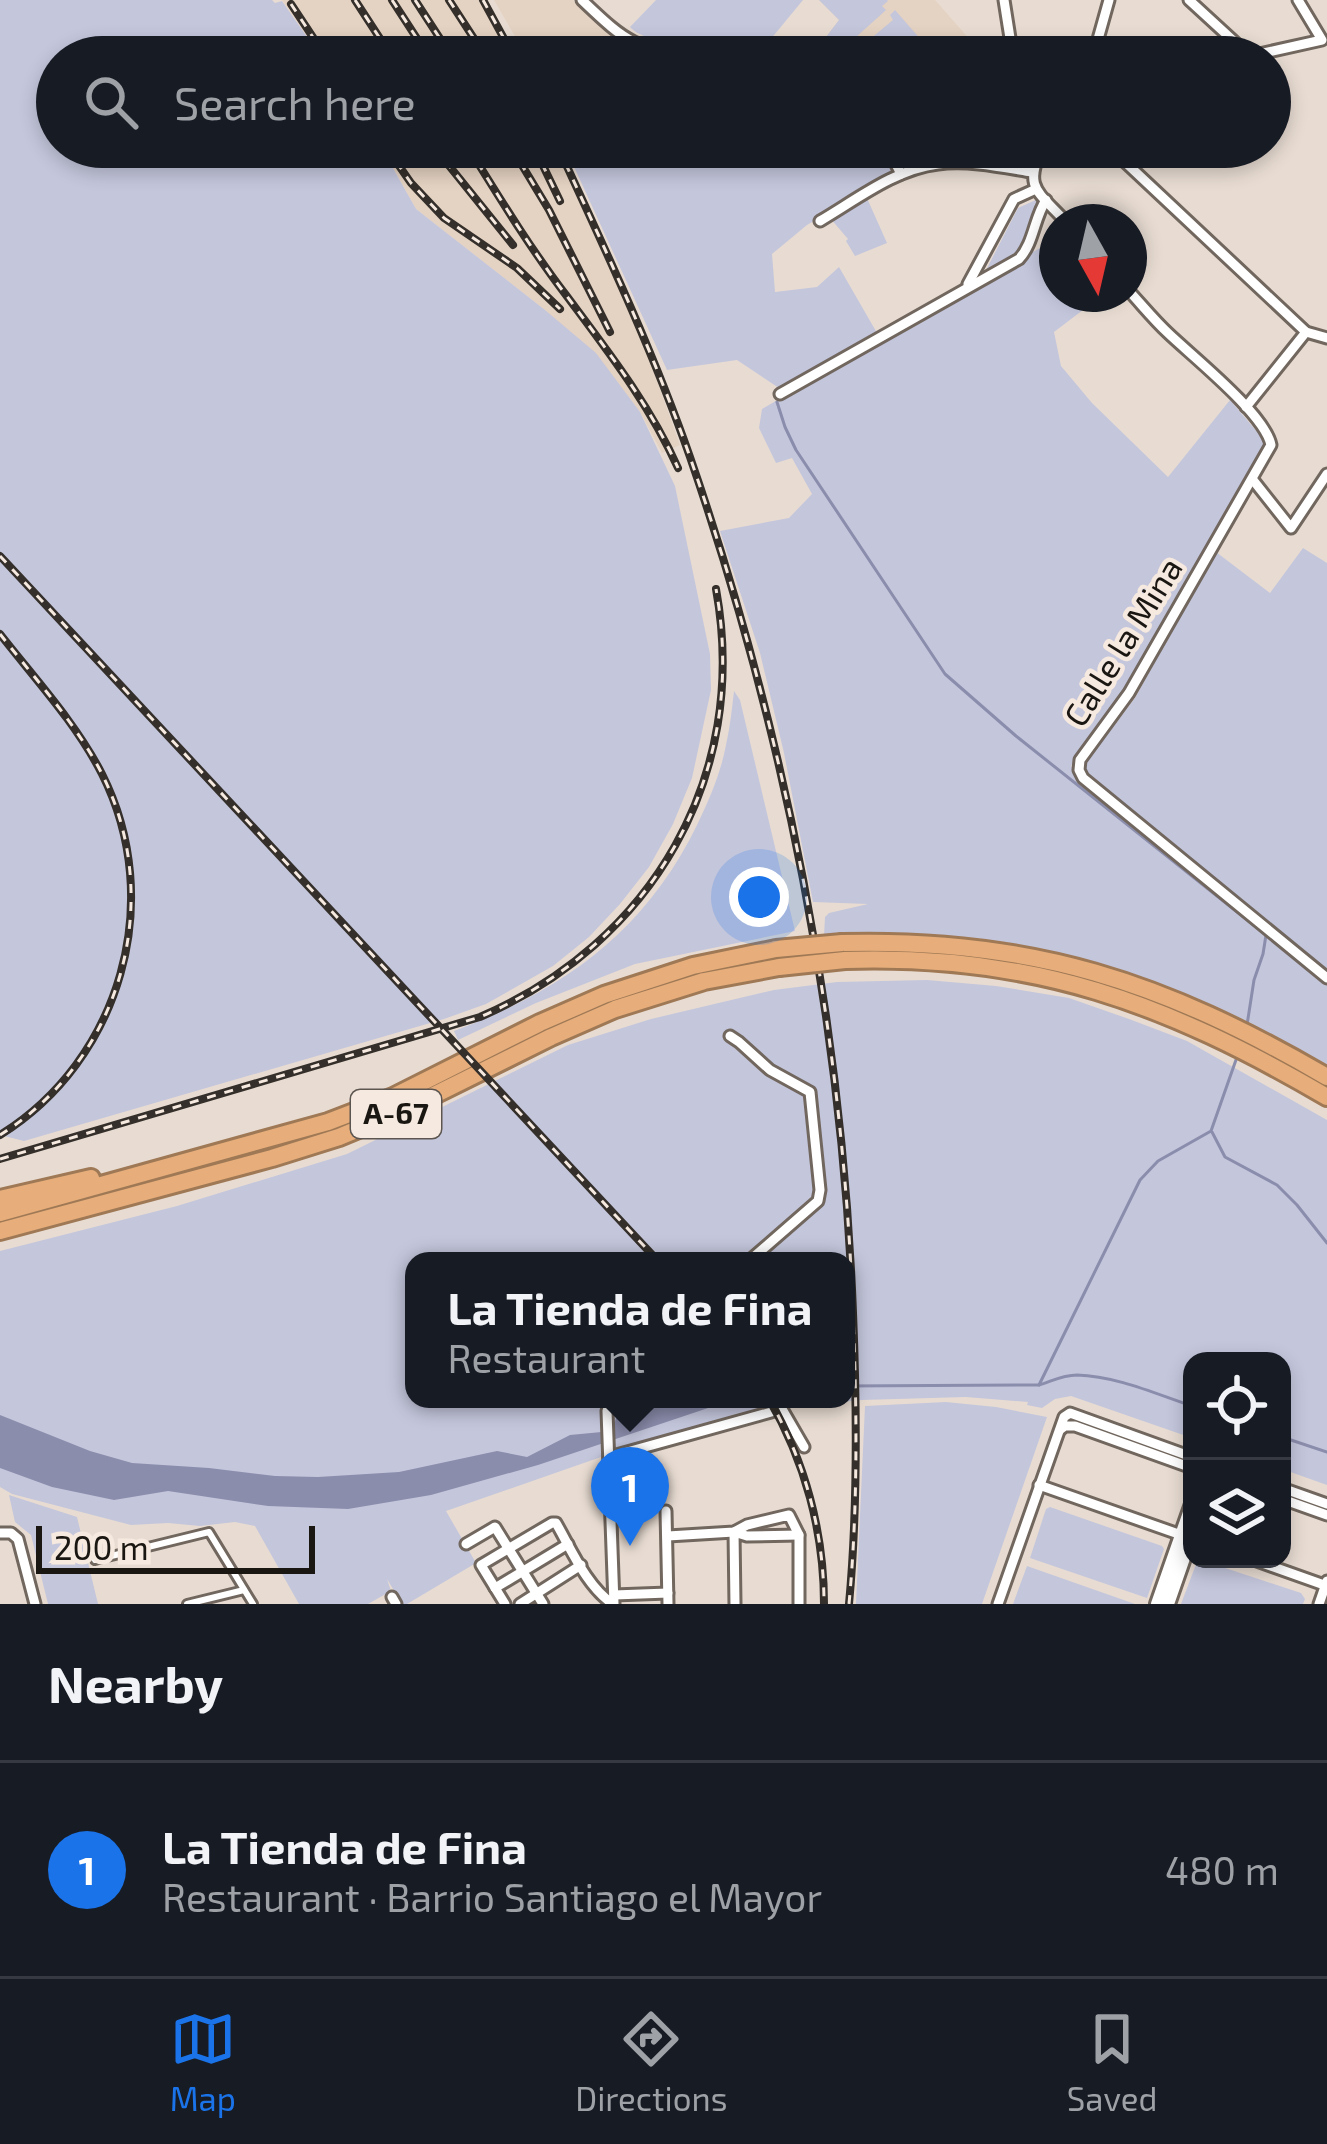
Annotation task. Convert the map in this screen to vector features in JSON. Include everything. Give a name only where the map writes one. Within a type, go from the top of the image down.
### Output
[{"type":"highway","name":"A-67","points":[[0,1214],[348,1115],[604,995],[693,966],[950,945],[1019,954],[1088,969],[1198,1009],[1327,1077]]},
{"type":"highway","name":"A-67","points":[[843,952],[961,963],[1098,990],[1208,1032],[1327,1097]]},
{"type":"highway","name":"A-67","points":[[0,1233],[339,1137],[615,1009],[777,958]]},
{"type":"highway","points":[[0,1199],[348,1115]]},
{"type":"main road","points":[[1157,1604],[1183,1550]]},
{"type":"main road","points":[[1168,1604],[1183,1556]]},
{"type":"street","points":[[582,0],[622,36]]},
{"type":"street","points":[[1004,0],[1010,36]]},
{"type":"street","points":[[1099,36],[1109,0]]},
{"type":"street","points":[[1190,0],[1229,36]]},
{"type":"street","points":[[1291,47],[1322,40],[1298,0]]},
{"type":"street","points":[[899,168],[902,174]]},
{"type":"street","points":[[820,221],[902,174],[923,168]]},
{"type":"street","points":[[1008,168],[1031,172]]},
{"type":"street","points":[[1033,168],[1036,189],[1050,204]]},
{"type":"street","points":[[1131,168],[1306,332],[1327,338]]},
{"type":"street","points":[[967,287],[1014,199],[1036,189]]},
{"type":"street","points":[[780,394],[1024,255],[1046,200]]},
{"type":"street","name":"Calle la Mina","points":[[1147,311],[1246,407],[1271,438],[1269,453],[1129,693],[1080,760],[1079,770],[1082,778],[1327,978]]},
{"type":"street","points":[[1246,407],[1306,332]]},
{"type":"street","points":[[1253,480],[1291,529],[1327,474]]},
{"type":"street","points":[[1316,493],[1327,502]]},
{"type":"street","points":[[730,1036],[770,1070],[809,1092],[818,1201],[759,1252]]},
{"type":"street","points":[[608,1408],[613,1601]]},
{"type":"street","points":[[609,1453],[782,1408],[804,1447]]},
{"type":"street","points":[[998,1604],[1064,1417],[1070,1413],[1183,1454]]},
{"type":"street","points":[[1058,1433],[1065,1426],[1075,1426],[1183,1465]]},
{"type":"street","points":[[1040,1485],[1183,1535]]},
{"type":"street","points":[[1291,1491],[1327,1504]]},
{"type":"street","points":[[1291,1502],[1327,1515]]},
{"type":"street","points":[[481,1565],[552,1522],[594,1584],[613,1601],[668,1599],[666,1511]]},
{"type":"street","points":[[734,1532],[789,1515],[799,1535],[799,1604]]},
{"type":"street","points":[[505,1604],[465,1542],[495,1527],[544,1604]]},
{"type":"street","points":[[95,1560],[209,1532],[253,1604]]},
{"type":"street","points":[[734,1532],[735,1604]]},
{"type":"street","points":[[0,1533],[18,1539],[35,1604]]},
{"type":"street","points":[[668,1536],[799,1535]]},
{"type":"street","points":[[495,1588],[568,1544]]},
{"type":"street","points":[[520,1604],[581,1565]]},
{"type":"street","points":[[594,1584],[613,1568]]},
{"type":"street","points":[[1279,1568],[1326,1583],[1319,1604]]},
{"type":"street","points":[[188,1604],[244,1590]]},
{"type":"shaded area","points":[[0,0],[282,1],[306,36],[36,36],[36,168],[393,168],[416,209],[596,353],[640,412],[675,486],[710,654],[711,690],[692,778],[649,867],[620,904],[553,966],[486,1004],[24,1141],[0,1135]]},
{"type":"shaded area","points":[[282,0],[481,0],[501,36],[307,36]]},
{"type":"shaded area","points":[[494,0],[573,0],[613,36],[515,36]]},
{"type":"shaded area","points":[[656,0],[803,0],[773,36],[644,36],[630,27]]},
{"type":"shaded area","points":[[819,0],[935,0],[967,36],[827,36],[839,20]]},
{"type":"shaded area","points":[[819,0],[888,1],[882,6],[886,10],[857,36],[827,36],[839,20]]},
{"type":"shaded area","points":[[895,10],[918,36],[874,36],[893,20],[890,15]]},
{"type":"shaded area","points":[[393,168],[568,168],[621,281],[680,445],[662,453],[640,412],[545,310],[416,209]]},
{"type":"shaded area","points":[[575,168],[896,168],[894,174],[807,225],[772,254],[775,292],[817,287],[839,267],[877,333],[782,390],[737,360],[667,370]]},
{"type":"shaded area","points":[[866,196],[887,243],[855,256],[830,218]]},
{"type":"shaded area","points":[[1038,199],[1021,252],[983,276],[1018,208]]},
{"type":"shaded area","points":[[1039,248],[1039,312],[1080,312],[1054,332],[1061,366],[1168,477],[1230,400],[1265,447],[1117,704],[1071,766],[1101,797],[1327,983],[1327,1067],[1200,1002],[1067,955],[954,936],[824,936],[829,913],[868,904],[813,902],[760,653],[720,531],[789,518],[812,494],[792,458],[776,463],[759,428],[762,409]]},
{"type":"shaded area","points":[[1303,548],[1327,563],[1327,970],[1084,770],[1135,698],[1216,552],[1270,593]]},
{"type":"shaded area","points":[[734,691],[795,931],[635,964],[458,1040],[454,1031],[566,976],[627,925],[653,895],[677,861],[711,794],[724,755]]},
{"type":"shaded area","points":[[927,980],[996,986],[1069,998],[1187,1041],[1327,1120],[1327,1485],[1291,1472],[1291,1352],[1183,1352],[1183,1435],[1071,1396],[1042,1408],[1028,1402],[966,1397],[855,1401],[855,1252],[405,1252],[405,1408],[768,1408],[601,1457],[446,1511],[476,1563],[407,1604],[402,1604],[387,1579],[391,1591],[368,1604],[299,1604],[255,1526],[235,1522],[131,1525],[0,1487],[0,1251],[177,1206],[347,1154],[568,1045],[651,1019],[774,990],[837,982]]},
{"type":"shaded area","points":[[946,1402],[1047,1417],[982,1604],[856,1604],[865,1406]]},
{"type":"shaded area","points":[[623,1408],[708,1408],[538,1465],[431,1495],[348,1509],[268,1506],[168,1491],[114,1500],[52,1487],[0,1468],[0,1415],[132,1463],[318,1477],[399,1472],[497,1451],[527,1457],[570,1435],[612,1431]]},
{"type":"shaded area","points":[[9,1495],[77,1517],[98,1604],[48,1604],[31,1535],[15,1522]]},
{"type":"shaded area","points":[[1050,1507],[1162,1546],[1147,1598],[1030,1558]]},
{"type":"shaded area","points":[[1027,1566],[1135,1604],[1013,1604]]},
{"type":"shaded area","points":[[1195,1568],[1225,1568],[1301,1593],[1305,1599],[1303,1604],[1181,1604]]},
{"type":"waterway","points":[[777,402],[796,450],[945,674],[1266,935],[1247,1025]]},
{"type":"waterway","points":[[1039,1385],[1140,1180],[1158,1161],[1211,1131],[1237,1057]]},
{"type":"waterway","points":[[1212,1132],[1225,1157],[1277,1185],[1327,1243]]},
{"type":"waterway","points":[[855,1386],[1039,1385],[1077,1375],[1121,1382],[1183,1403]]},
{"type":"waterway","points":[[1291,1440],[1327,1452]]},
{"type":"railway","points":[[355,0],[378,36]]},
{"type":"railway","points":[[392,0],[415,36]]},
{"type":"railway","points":[[415,0],[438,36]]},
{"type":"railway","points":[[449,0],[472,36]]},
{"type":"railway","points":[[483,0],[503,36]]},
{"type":"railway","points":[[291,4],[312,36]]},
{"type":"railway","points":[[401,168],[444,218],[517,268],[560,309]]},
{"type":"railway","points":[[451,168],[513,245]]},
{"type":"railway","points":[[482,168],[641,400],[678,468]]},
{"type":"railway","points":[[524,168],[610,332]]},
{"type":"railway","points":[[544,168],[560,201]]},
{"type":"railway","points":[[568,168],[644,339],[690,457],[754,666],[803,879],[822,987],[850,1252]]},
{"type":"railway","points":[[0,556],[650,1252]]},
{"type":"railway","points":[[0,1159],[480,1017],[541,985],[594,945],[639,898],[675,845],[702,787],[718,724],[723,658],[716,589]]},
{"type":"railway","points":[[0,634],[92,755],[121,823],[130,873],[130,924],[120,974],[102,1021],[76,1065],[42,1103],[0,1135]]},
{"type":"railway","points":[[849,1604],[855,1386]]},
{"type":"railway","points":[[774,1408],[810,1498],[824,1604]]},
{"type":"place","name":"La Tienda de Fina","points":[[630,1546]]}]
